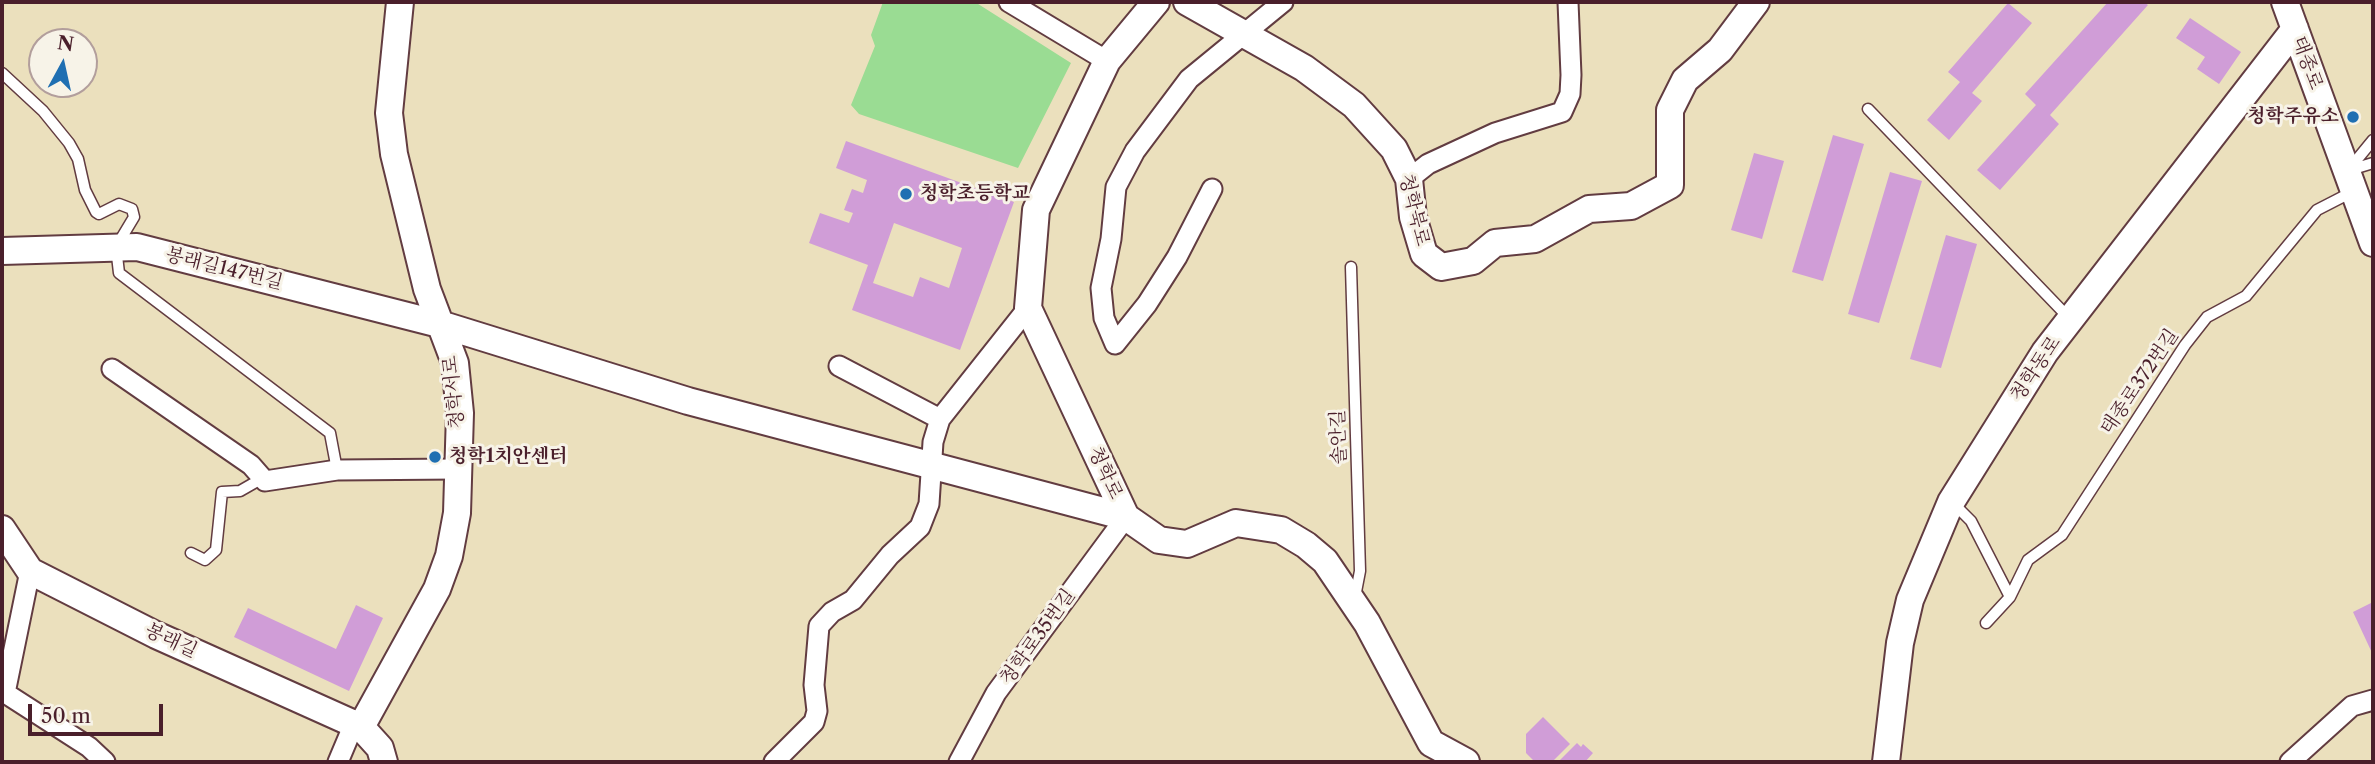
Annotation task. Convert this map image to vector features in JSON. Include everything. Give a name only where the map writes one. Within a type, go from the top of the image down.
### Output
[{"type":"street","name":"청학서로","points":[[357,725],[438,589],[449,556],[457,513],[459,400],[455,363],[443,325],[427,289],[394,154],[389,113],[400,2]]},
{"type":"street","points":[[1009,2],[1107,61]]},
{"type":"street","points":[[774,762],[814,722],[817,711],[814,685],[819,626],[832,612],[853,600],[890,555],[920,527],[929,504],[933,442],[940,419],[1028,308],[1037,210],[1107,61],[1156,2]]},
{"type":"street","name":"청학북로","points":[[1187,2],[1304,68],[1354,105],[1394,149],[1409,179],[1413,217],[1424,254],[1441,267],[1473,261],[1495,243],[1535,239],[1589,209],[1630,206],[1670,185],[1670,110],[1685,80],[1720,50],[1753,3]]},
{"type":"street","points":[[1212,189],[1177,257],[1147,304],[1115,344],[1104,317],[1101,288],[1111,239],[1116,187],[1135,151],[1189,79],[1283,2]]},
{"type":"street","points":[[1409,179],[1428,164],[1496,133],[1562,112],[1570,94],[1572,75],[1568,2]]},
{"type":"street","name":"태종로","points":[[2285,2],[2373,243]]},
{"type":"street","name":"청학동로","points":[[1886,762],[1900,643],[1907,611],[1951,502],[2045,352],[2295,29]]},
{"type":"street","name":"봉래길147번길","points":[[2,251],[137,247],[443,325],[688,401],[1126,517]]},
{"type":"street","name":"청학로","points":[[1028,308],[1126,517],[1159,540],[1186,544],[1236,523],[1281,530],[1325,561],[1354,604],[1431,743],[1466,762]]},
{"type":"street","points":[[839,366],[940,419]]},
{"type":"street","points":[[112,369],[251,465],[261,479],[337,470],[458,469]]},
{"type":"street","name":"청학로35번길","points":[[959,762],[996,694],[1126,517]]},
{"type":"street","name":"봉래길","points":[[2,529],[30,571],[156,635],[357,725]]},
{"type":"street","points":[[30,571],[3,697],[89,747],[105,762]]},
{"type":"street","points":[[2290,762],[2352,706],[2373,700]]},
{"type":"street","points":[[338,762],[357,725],[380,748],[384,762]]},
{"type":"lane","points":[[2,73],[43,111],[69,143],[78,159],[85,190],[96,212],[99,214],[118,204],[132,209],[134,217],[116,247],[119,273],[330,432],[337,470]]},
{"type":"lane","points":[[1868,109],[2070,320]]},
{"type":"lane","points":[[2351,181],[2373,140]]},
{"type":"lane","points":[[2351,181],[2373,163]]},
{"type":"lane","name":"태종로372번길","points":[[1986,624],[2010,597],[2028,560],[2062,535],[2177,356],[2207,317],[2246,296],[2317,210],[2351,181]]},
{"type":"lane","name":"솔안길","points":[[1351,267],[1360,571],[1354,604]]},
{"type":"lane","points":[[191,553],[205,559],[216,550],[222,492],[240,491],[261,479]]},
{"type":"lane","points":[[1951,502],[1971,520],[2010,597]]},
{"type":"green space","points":[[883,2],[975,2],[1071,63],[1018,168],[859,114],[851,105],[875,46],[871,35]]},
{"type":"building","points":[[2108,2],[2144,2],[2148,5],[2050,115],[2059,124],[2000,190],[1977,170],[2036,105],[2025,94]]},
{"type":"building","points":[[2008,3],[2032,23],[1972,93],[1982,101],[1949,140],[1927,120],[1960,82],[1948,72]]},
{"type":"building","points":[[2190,18],[2241,52],[2219,84],[2197,69],[2205,57],[2176,38]]},
{"type":"building","points":[[1833,135],[1864,144],[1823,281],[1792,272]]},
{"type":"building","points":[[846,141],[1014,202],[960,350],[852,310],[868,265],[809,243],[820,213],[849,223],[853,213],[844,210],[852,189],[863,193],[867,180],[836,168]],"holes":[[[894,223],[962,248],[949,288],[920,277],[913,297],[873,283]]]},
{"type":"building","points":[[1754,153],[1784,161],[1762,239],[1731,230]]},
{"type":"building","points":[[1890,172],[1922,181],[1879,323],[1848,314]]},
{"type":"building","points":[[1946,235],[1977,244],[1941,368],[1910,359]]},
{"type":"building","points":[[2373,602],[2373,655],[2353,612]]},
{"type":"building","points":[[356,605],[383,618],[349,691],[234,637],[248,608],[336,649]]},
{"type":"building","points":[[1543,717],[1570,744],[1552,762],[1535,762],[1526,753],[1526,734]]},
{"type":"building","points":[[1577,743],[1581,747],[1583,744],[1593,753],[1585,762],[1558,762]]},
{"type":"place","name":"청학주유소","points":[[2353,117]]},
{"type":"place","name":"청학초등학교","points":[[906,194]]},
{"type":"place","name":"청학1치안센터","points":[[435,457]]}]
